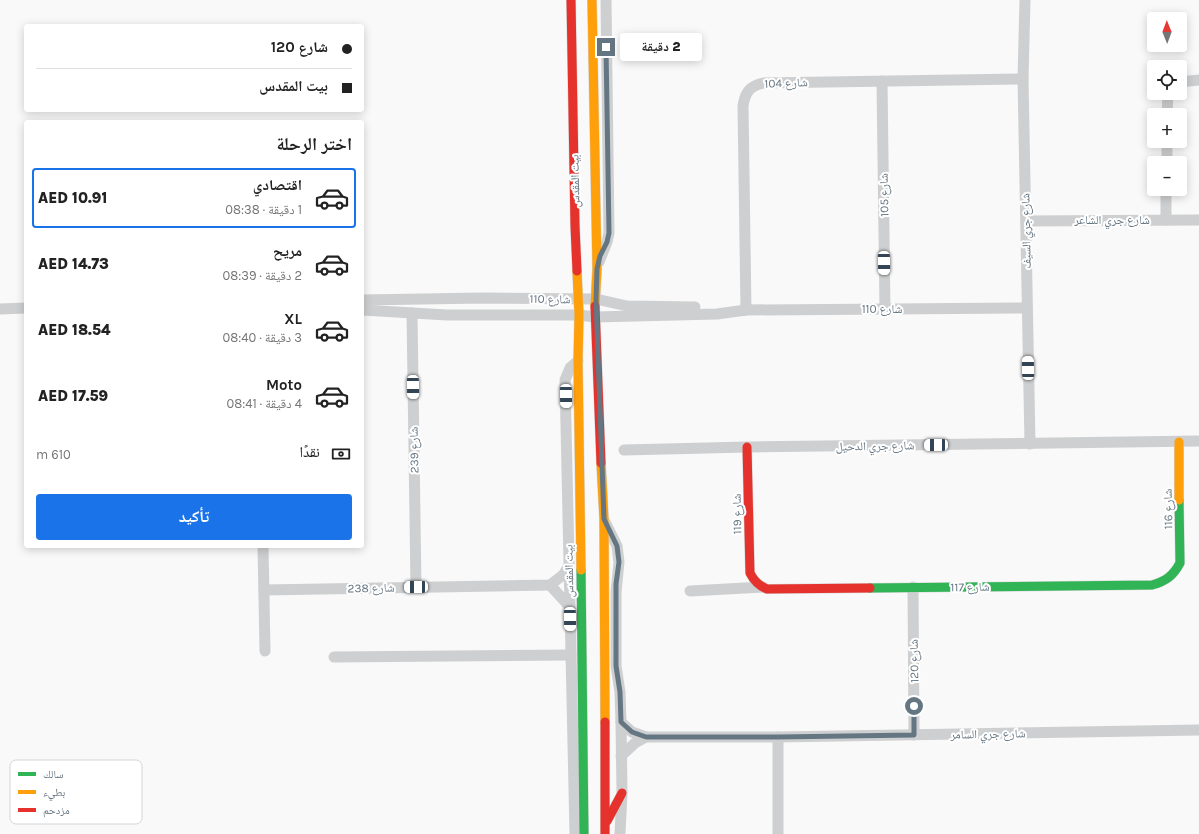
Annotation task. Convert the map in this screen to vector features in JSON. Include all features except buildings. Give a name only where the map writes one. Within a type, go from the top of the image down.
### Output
[{"type":"street","name":"بيت المقدس","points":[[571,0],[579,315],[578,361],[584,834]]},
{"type":"street","name":"بيت المقدس","points":[[592,0],[597,269],[595,317],[604,519],[605,831]]},
{"type":"street","name":"بيت المقدس","points":[[597,269],[600,256],[607,242],[609,233],[606,0]]},
{"type":"street","name":"شارع جري السيف","points":[[1023,0],[1023,79],[1030,444]]},
{"type":"street","name":"شارع 104","points":[[741,310],[742,106],[748,92],[753,86],[764,84],[1023,79]]},
{"type":"street","points":[[1187,81],[1199,80]]},
{"type":"street","name":"شارع 105","points":[[882,81],[885,309]]},
{"type":"street","points":[[1166,196],[1166,220]]},
{"type":"street","name":"شارع جري الشاعر","points":[[1026,221],[1199,220]]},
{"type":"street","name":"شارع 110","points":[[364,300],[482,298],[596,299],[627,306],[741,310],[1027,308]]},
{"type":"street","points":[[0,309],[24,308]]},
{"type":"street","name":"شارع 110","points":[[364,310],[455,315],[579,315],[595,317],[717,314],[741,310]]},
{"type":"street","name":"شارع 239","points":[[412,313],[416,587]]},
{"type":"street","name":"بيت المقدس","points":[[575,834],[565,380],[570,368],[578,361]]},
{"type":"street","name":"شارع 116","points":[[1174,574],[1181,558],[1179,442]]},
{"type":"street","name":"شارع جري الدحيل","points":[[624,450],[747,447],[1199,442]]},
{"type":"street","name":"شارع 119","points":[[747,447],[750,573],[757,584],[763,587]]},
{"type":"street","name":"بيت المقدس","points":[[604,519],[617,546],[619,562],[616,584],[616,660],[620,692],[621,722],[622,793],[620,834]]},
{"type":"street","points":[[263,548],[265,651]]},
{"type":"street","points":[[569,566],[562,575],[550,585],[570,607]]},
{"type":"street","name":"شارع 117","points":[[690,591],[763,587],[1152,585],[1162,582],[1174,574]]},
{"type":"street","name":"شارع 238","points":[[264,590],[550,585]]},
{"type":"street","name":"شارع 120","points":[[913,587],[914,735]]},
{"type":"street","points":[[334,657],[571,655]]},
{"type":"street","name":"شارع جري السامر","points":[[621,722],[632,732],[646,737],[778,737],[1199,730]]},
{"type":"street","points":[[621,756],[635,742],[646,737]]},
{"type":"street","points":[[778,737],[778,834]]},
{"type":"street","points":[[605,831],[610,816],[622,793]]},
{"type":"traffic: fast","points":[[870,588],[1152,585],[1169,577],[1180,563],[1179,500]]},
{"type":"traffic: fast","points":[[581,570],[584,834]]},
{"type":"traffic: slow","points":[[592,0],[597,269],[595,306]]},
{"type":"traffic: slow","points":[[577,271],[579,315],[578,361],[581,570]]},
{"type":"traffic: slow","points":[[1179,442],[1179,500]]},
{"type":"traffic: slow","points":[[601,463],[604,519],[605,722]]},
{"type":"traffic: jam","points":[[571,0],[577,271]]},
{"type":"traffic: jam","points":[[595,306],[601,463]]},
{"type":"traffic: jam","points":[[747,447],[750,573],[755,581],[767,589],[870,588]]},
{"type":"traffic: jam","points":[[605,722],[605,834]]},
{"type":"traffic: jam","points":[[607,821],[622,793]]},
{"type":"route","points":[[606,47],[609,238],[600,256],[597,269],[595,317],[604,519],[617,546],[619,562],[616,584],[616,666],[620,692],[621,722],[632,732],[646,737],[914,735],[914,706]]}]
